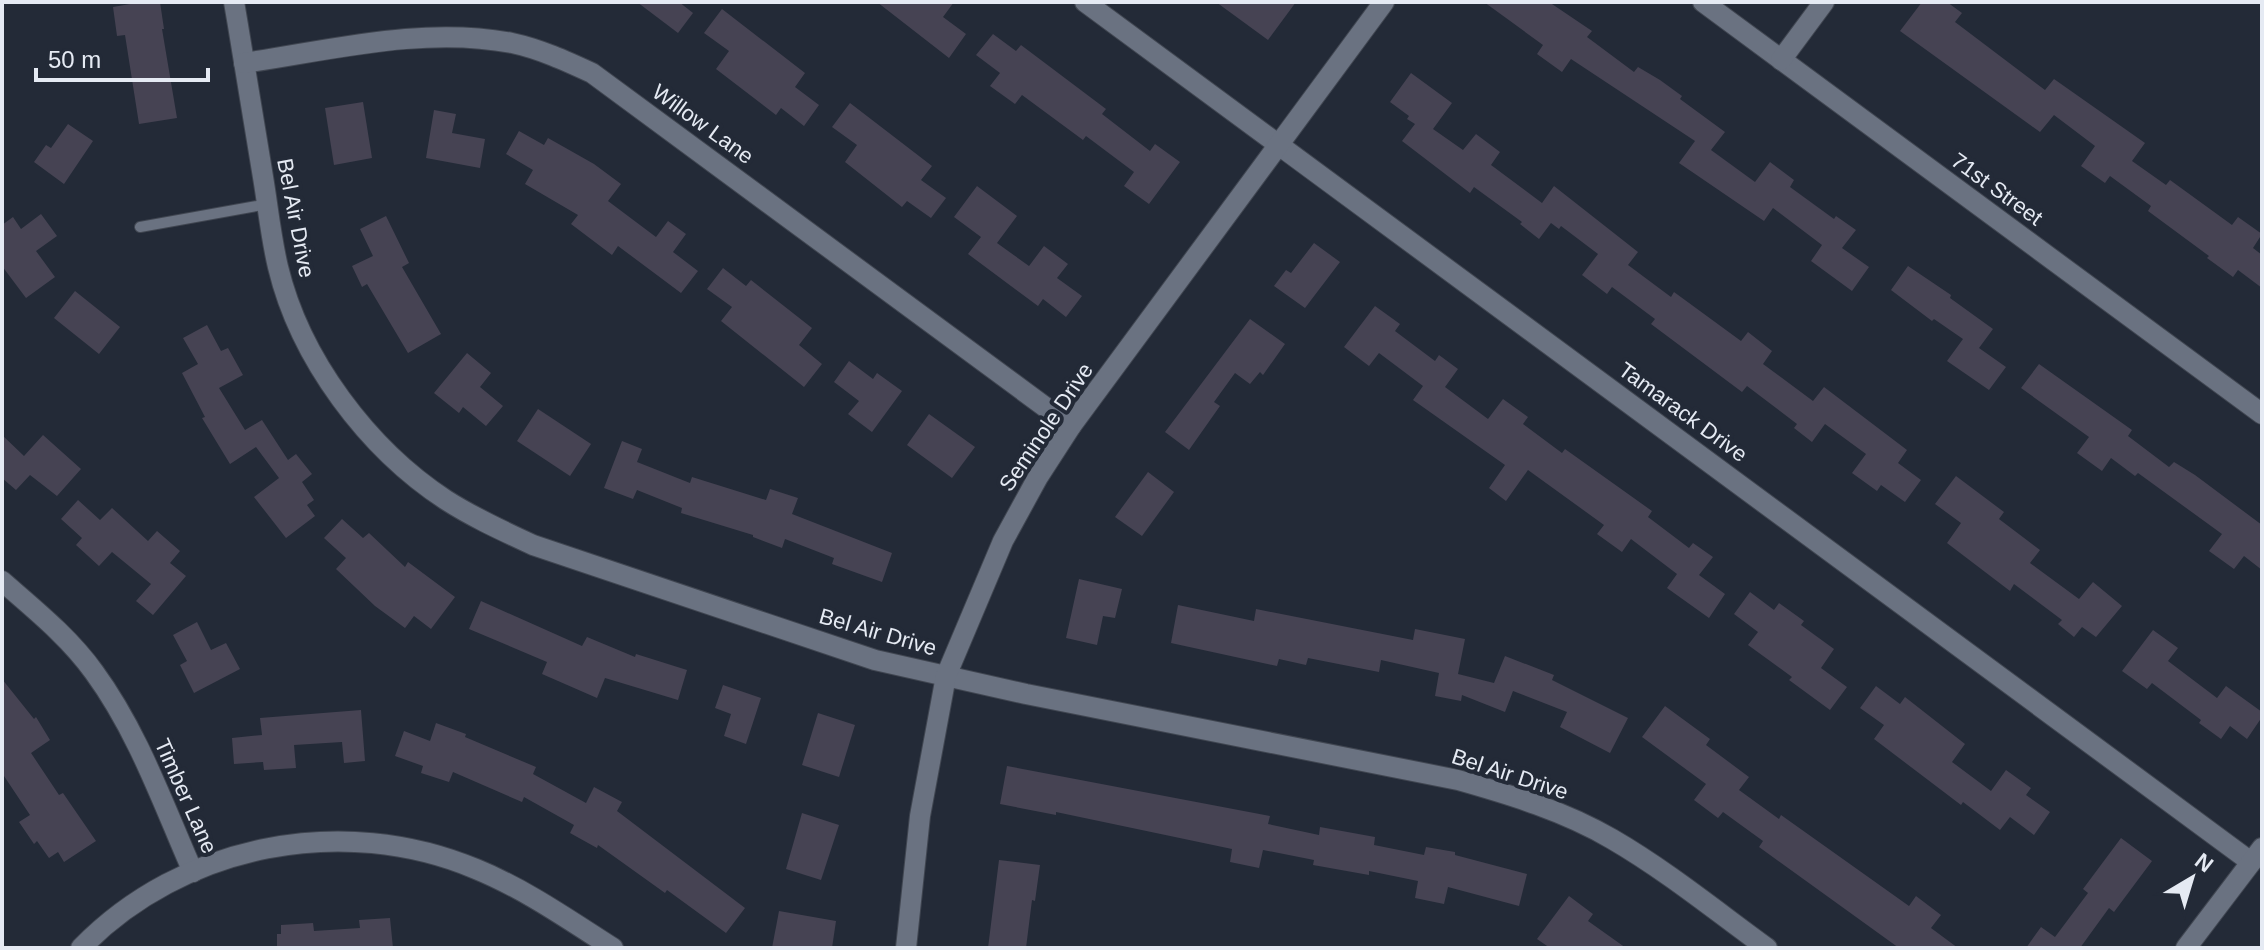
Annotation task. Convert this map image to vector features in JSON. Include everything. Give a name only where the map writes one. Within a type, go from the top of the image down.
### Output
[{"type":"street","name":"Bel Air Drive","points":[[234,2],[282,279],[298,323],[316,359],[362,425],[390,454],[446,499],[488,525],[533,545],[875,660],[1041,698],[1458,780],[1510,795],[1560,813],[1610,838],[1658,867],[1767,948]]},
{"type":"street","name":"Tamarack Drive","points":[[1085,2],[2257,855]]},
{"type":"street","name":"Seminole Drive","points":[[906,948],[922,804],[946,676],[1003,541],[1038,477],[1071,426],[1384,2]]},
{"type":"street","name":"71st Street","points":[[1703,2],[2262,414]]},
{"type":"street","points":[[1781,60],[1824,2]]},
{"type":"street","name":"Willow Lane","points":[[244,63],[439,37],[478,38],[546,53],[592,73],[1071,426]]},
{"type":"street","name":"Timber Lane","points":[[2,581],[60,632],[93,670],[117,705],[193,872],[222,859],[278,845],[323,840],[360,841],[415,851],[473,868],[513,886],[613,948]]},
{"type":"street","points":[[2186,948],[2257,855]]},
{"type":"street","points":[[81,948],[119,915],[147,896],[193,872]]},
{"type":"lane","points":[[140,227],[268,204]]},
{"type":"building","points":[[129,2],[160,2],[177,118],[139,124],[125,35],[117,36],[113,7]]},
{"type":"building","points":[[637,2],[679,2],[693,13],[678,33]]},
{"type":"building","points":[[877,2],[954,2],[943,17],[966,34],[949,58]]},
{"type":"building","points":[[1216,2],[1296,2],[1268,40]]},
{"type":"building","points":[[1484,2],[1549,2],[1592,31],[1587,37],[1634,72],[1638,67],[1660,80],[1725,132],[1711,150],[1755,182],[1770,162],[1794,180],[1790,187],[1834,219],[1836,216],[1856,230],[1842,248],[1869,267],[1852,291],[1811,261],[1822,245],[1773,208],[1764,221],[1679,163],[1695,141],[1571,59],[1562,72],[1537,54],[1543,45]]},
{"type":"building","points":[[1922,2],[1947,2],[1962,13],[1955,22],[2045,90],[2054,79],[2145,143],[2132,161],[2166,185],[2170,180],[2232,225],[2238,217],[2262,234],[2253,248],[2262,255],[2262,288],[2238,270],[2233,277],[2207,258],[2209,256],[2148,211],[2151,206],[2110,176],[2105,183],[2081,166],[2095,146],[2054,115],[2040,132],[1900,31]]},
{"type":"building","points":[[722,9],[805,73],[795,87],[819,105],[804,126],[781,108],[776,115],[716,69],[729,51],[704,33]]},
{"type":"building","points":[[993,34],[1016,51],[1021,45],[1106,109],[1102,114],[1150,151],[1155,144],[1180,162],[1149,204],[1124,186],[1134,172],[1086,136],[1083,140],[1022,95],[1015,104],[990,86],[1000,73],[976,55]]},
{"type":"building","points":[[1411,73],[1452,103],[1433,129],[1463,150],[1476,134],[1500,152],[1491,165],[1542,203],[1554,186],[1638,252],[1628,265],[1671,297],[1674,292],[1741,341],[1748,332],[1772,351],[1763,364],[1813,401],[1824,387],[1907,450],[1898,463],[1921,480],[1905,502],[1881,485],[1877,491],[1852,473],[1866,454],[1825,424],[1812,442],[1794,428],[1797,424],[1747,386],[1742,392],[1651,324],[1655,319],[1612,287],[1607,294],[1582,275],[1598,254],[1561,226],[1559,229],[1551,223],[1539,239],[1520,224],[1522,222],[1474,187],[1470,193],[1402,141],[1415,124],[1390,102]]},
{"type":"building","points":[[363,102],[372,158],[334,165],[325,108]]},
{"type":"building","points":[[850,103],[932,166],[921,180],[946,198],[931,218],[907,201],[902,207],[845,162],[857,145],[832,127]]},
{"type":"building","points":[[434,110],[456,114],[452,133],[485,139],[480,168],[426,158]]},
{"type":"building","points":[[68,124],[93,141],[64,184],[34,162],[46,145],[51,148]]},
{"type":"building","points":[[519,131],[544,145],[548,138],[594,164],[621,184],[608,201],[656,237],[668,221],[686,234],[673,252],[698,271],[681,293],[618,246],[612,255],[571,224],[578,215],[525,184],[533,170],[506,154]]},
{"type":"building","points":[[977,186],[1017,216],[997,243],[1029,266],[1044,246],[1068,264],[1057,278],[1082,296],[1066,317],[1043,299],[1038,306],[968,254],[981,237],[954,217]]},
{"type":"building","points":[[41,214],[57,236],[36,251],[55,277],[26,298],[2,266],[2,225],[13,217],[21,229]]},
{"type":"building","points":[[386,216],[409,263],[402,267],[441,334],[408,353],[367,284],[362,287],[352,266],[373,256],[360,229]]},
{"type":"building","points":[[1314,243],[1340,262],[1305,308],[1274,286],[1286,270],[1291,273]]},
{"type":"building","points":[[1908,266],[1993,329],[1979,348],[2006,367],[1989,390],[1947,361],[1963,339],[1934,319],[1932,321],[1891,290]]},
{"type":"building","points":[[723,268],[746,286],[751,280],[812,328],[799,345],[822,364],[804,387],[721,321],[732,307],[707,289]]},
{"type":"building","points":[[75,291],[120,327],[99,354],[54,318]]},
{"type":"building","points":[[1375,306],[1400,324],[1395,331],[1435,361],[1439,355],[1458,369],[1445,387],[1488,419],[1503,399],[1528,417],[1523,424],[1562,453],[1565,449],[1652,511],[1648,517],[1689,548],[1693,543],[1713,557],[1699,575],[1725,594],[1709,618],[1667,588],[1677,574],[1631,539],[1622,552],[1597,534],[1604,525],[1528,470],[1506,501],[1489,488],[1505,465],[1413,400],[1423,386],[1379,353],[1369,366],[1344,347]]},
{"type":"building","points":[[1250,319],[1285,344],[1263,375],[1260,372],[1250,384],[1235,373],[1214,402],[1220,406],[1189,450],[1165,432]]},
{"type":"building","points":[[207,325],[221,351],[228,348],[243,375],[219,388],[245,430],[262,420],[288,460],[296,454],[312,474],[302,482],[314,500],[307,505],[315,516],[286,538],[254,497],[279,478],[256,447],[230,464],[202,418],[205,417],[182,373],[198,364],[183,338]]},
{"type":"building","points":[[467,353],[491,373],[480,387],[503,406],[486,426],[463,407],[459,413],[434,393]]},
{"type":"building","points":[[849,361],[873,379],[877,373],[902,391],[872,432],[848,414],[859,401],[834,382]]},
{"type":"building","points":[[2039,364],[2132,430],[2128,436],[2169,467],[2174,462],[2195,475],[2262,525],[2262,570],[2244,556],[2234,569],[2209,551],[2222,534],[2138,473],[2135,476],[2111,458],[2102,471],[2077,453],[2089,437],[2021,388]]},
{"type":"building","points":[[538,409],[591,444],[570,476],[517,441]]},
{"type":"building","points":[[929,414],[975,447],[952,478],[907,445]]},
{"type":"building","points":[[2,435],[24,456],[43,435],[81,469],[57,496],[30,475],[16,490],[2,478]]},
{"type":"building","points":[[622,441],[642,449],[637,462],[690,483],[692,477],[766,500],[770,489],[798,498],[792,514],[892,553],[882,582],[832,564],[834,558],[785,539],[782,548],[753,535],[681,513],[682,508],[637,490],[633,499],[604,488]]},
{"type":"building","points":[[1148,472],[1174,492],[1142,536],[1115,517]]},
{"type":"building","points":[[1956,476],[2004,512],[1999,519],[2040,550],[2030,563],[2079,599],[2093,582],[2122,606],[2096,637],[2082,627],[2074,637],[2058,624],[2062,620],[2014,584],[2010,591],[1947,543],[1961,523],[1935,504]]},
{"type":"building","points":[[78,500],[100,520],[112,508],[148,541],[157,531],[180,551],[170,563],[186,576],[153,615],[136,601],[151,584],[112,552],[99,566],[76,545],[82,538],[61,519]]},
{"type":"building","points":[[342,519],[363,538],[369,533],[405,567],[408,562],[455,597],[431,629],[414,616],[405,628],[375,606],[336,569],[346,558],[324,538]]},
{"type":"building","points":[[1079,579],[1122,589],[1115,618],[1103,616],[1097,645],[1066,638]]},
{"type":"building","points":[[1750,592],[1774,610],[1779,603],[1804,621],[1801,625],[1834,649],[1821,668],[1847,687],[1830,710],[1748,645],[1758,632],[1734,614]]},
{"type":"building","points":[[481,601],[582,646],[587,637],[635,657],[636,654],[687,670],[678,700],[605,678],[597,698],[542,674],[547,662],[469,629]]},
{"type":"building","points":[[1178,605],[1254,621],[1256,609],[1413,640],[1415,629],[1465,639],[1458,674],[1494,683],[1505,656],[1554,675],[1552,680],[1628,718],[1610,753],[1560,727],[1567,712],[1513,691],[1505,712],[1462,695],[1461,701],[1435,696],[1439,673],[1381,660],[1379,672],[1308,658],[1306,665],[1279,659],[1277,666],[1171,643]]},
{"type":"building","points":[[197,622],[211,650],[226,643],[240,669],[194,693],[180,665],[187,661],[173,635]]},
{"type":"building","points":[[2153,630],[2178,648],[2168,661],[2217,698],[2226,686],[2262,712],[2262,717],[2247,739],[2230,726],[2221,739],[2152,683],[2147,689],[2122,671]]},
{"type":"building","points":[[2,679],[34,719],[36,717],[50,740],[31,753],[59,795],[63,793],[96,841],[64,862],[58,852],[49,858],[37,841],[34,844],[19,822],[30,815],[2,773]]},
{"type":"building","points":[[723,685],[761,698],[746,744],[724,736],[731,714],[715,708]]},
{"type":"building","points":[[1876,686],[1900,704],[1905,697],[1965,744],[1952,762],[1991,791],[2006,770],[2031,788],[2026,795],[2050,812],[2034,835],[2010,817],[2000,830],[1963,802],[1961,805],[1874,739],[1884,725],[1860,708]]},
{"type":"building","points":[[1665,706],[1710,739],[1706,745],[1749,777],[1739,790],[1779,819],[1781,815],[1909,906],[1916,896],[1941,915],[1931,928],[1958,948],[1899,948],[1759,847],[1763,841],[1723,812],[1718,818],[1694,800],[1706,784],[1642,737]]},
{"type":"building","points":[[361,710],[365,761],[344,763],[342,742],[294,745],[296,768],[264,770],[263,762],[234,764],[232,738],[262,735],[260,718]]},
{"type":"building","points":[[818,713],[855,725],[839,777],[802,765]]},
{"type":"building","points":[[436,723],[536,767],[533,774],[586,803],[594,787],[622,802],[617,811],[745,908],[726,933],[598,845],[597,848],[570,833],[574,825],[524,797],[522,802],[453,772],[449,782],[421,773],[423,766],[395,756],[404,731],[430,741]]},
{"type":"building","points":[[1007,766],[1270,816],[1268,824],[1319,835],[1320,827],[1375,837],[1374,845],[1424,855],[1426,847],[1455,852],[1455,855],[1527,874],[1519,906],[1448,887],[1444,904],[1415,898],[1418,881],[1369,871],[1369,875],[1313,865],[1314,860],[1263,850],[1259,868],[1230,862],[1232,849],[1056,812],[1056,815],[1000,804]]},
{"type":"building","points":[[802,813],[839,825],[821,880],[786,869]]},
{"type":"building","points":[[2121,838],[2152,861],[2114,912],[2109,908],[2080,948],[2026,948],[2041,927],[2055,937],[2088,893],[2083,889]]},
{"type":"building","points":[[999,860],[1040,865],[1026,948],[988,948]]},
{"type":"building","points":[[1569,896],[1593,914],[1588,921],[1626,948],[1550,948],[1537,939]]},
{"type":"building","points":[[779,911],[836,921],[832,948],[772,948]]},
{"type":"building","points":[[390,918],[393,948],[277,948],[281,925],[313,923],[314,931],[360,928],[359,920]]}]
